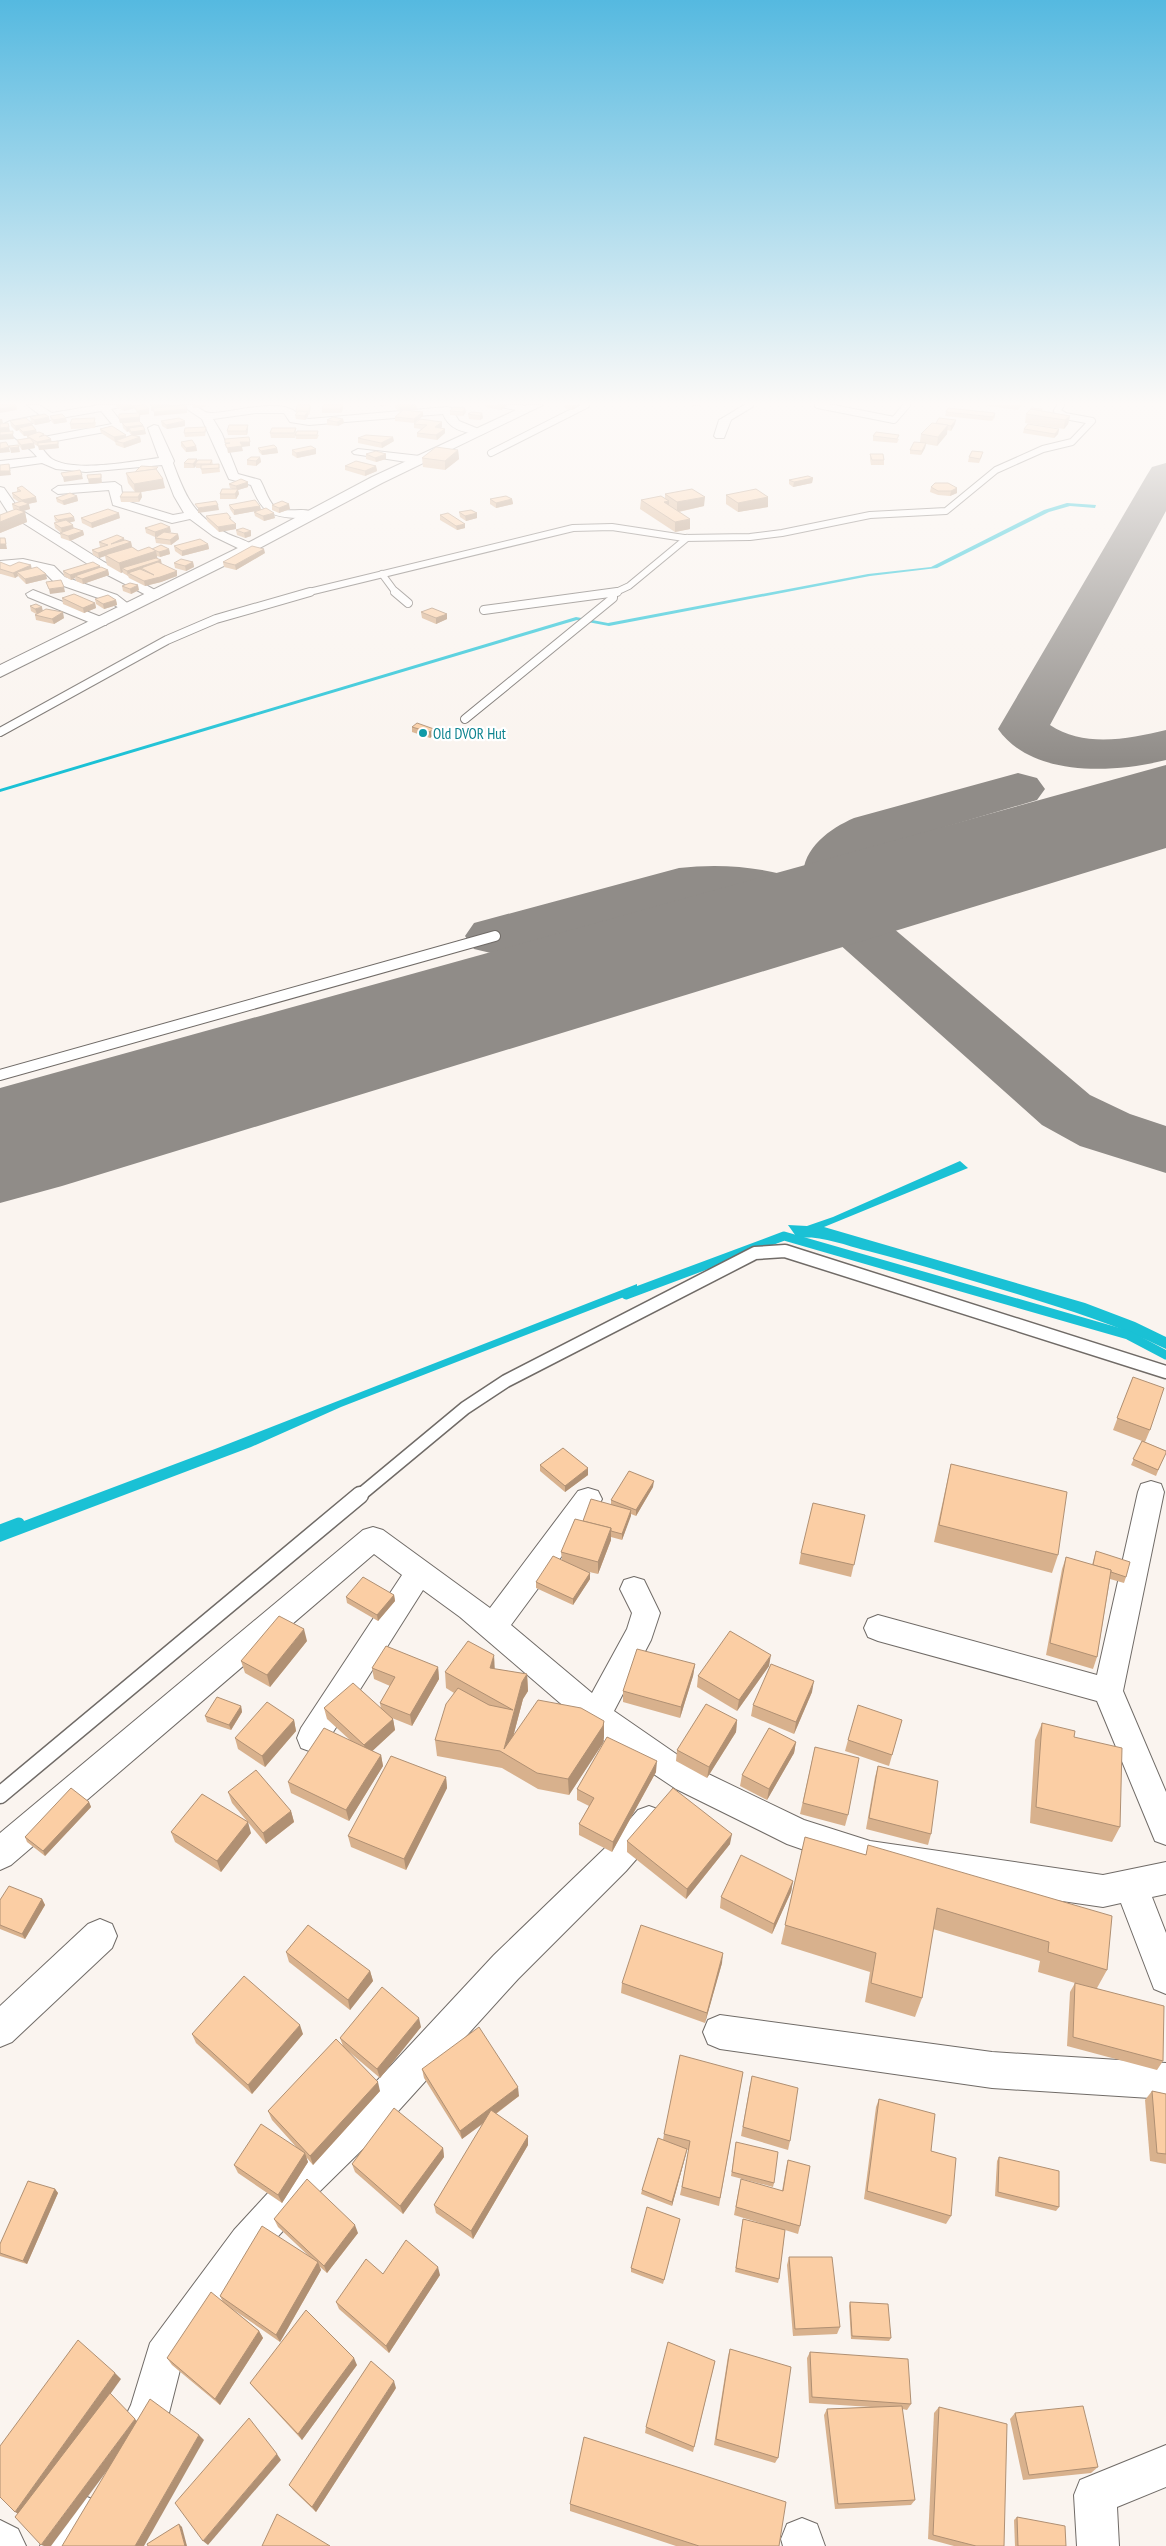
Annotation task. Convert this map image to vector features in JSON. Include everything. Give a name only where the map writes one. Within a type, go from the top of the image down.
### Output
[{"type":"street","points":[[33,524],[99,565],[157,595]]},
{"type":"street","points":[[204,524],[214,532],[249,548]]},
{"type":"street","points":[[0,672],[157,595],[294,524]]},
{"type":"street","points":[[0,566],[23,563],[49,569],[60,580],[112,598],[128,609]]},
{"type":"street","points":[[33,594],[101,622]]},
{"type":"street","points":[[1151,1492],[1108,1691],[1166,1830]]},
{"type":"street","points":[[493,1628],[588,1498]]},
{"type":"street","points":[[0,1854],[373,1538],[420,1571],[493,1628],[614,1730],[687,1779],[798,1833],[870,1857],[1103,1891],[1166,1878]]},
{"type":"street","points":[[312,1738],[420,1571]]},
{"type":"street","points":[[596,1714],[641,1630],[646,1613],[634,1589]]},
{"type":"street","points":[[878,1628],[1108,1691]]},
{"type":"street","points":[[119,2459],[148,2413],[164,2357],[247,2243],[302,2183],[359,2127],[506,1967],[614,1860],[687,1779]]},
{"type":"street","points":[[1131,1885],[1166,1977]]},
{"type":"street","points":[[0,2030],[100,1936]]},
{"type":"street","points":[[720,2032],[992,2070],[1166,2081]]},
{"type":"street","points":[[1098,2546],[1096,2495],[1166,2466]]},
{"type":"street","points":[[61,2546],[98,2492]]},
{"type":"lane","points":[[0,732],[148,650],[205,624],[270,602],[573,528],[612,527],[687,538],[763,536],[825,524]]},
{"type":"lane","points":[[484,610],[613,594],[629,586],[687,538]]},
{"type":"lane","points":[[382,574],[392,590],[408,603]]},
{"type":"lane","points":[[465,719],[613,598],[613,594]]},
{"type":"lane","points":[[0,1075],[495,936]]},
{"type":"lane","points":[[0,1795],[465,1408],[506,1381],[755,1253],[785,1251],[1166,1372]]},
{"type":"water","points":[[1017,524],[1025,524],[937,568],[870,576],[609,626],[577,620],[0,792],[0,789],[576,617],[608,623],[868,574],[931,567]]},
{"type":"water","points":[[960,1161],[968,1168],[824,1227],[1085,1303],[1135,1322],[1166,1337],[1166,1349],[1093,1318],[980,1283],[833,1241],[814,1238],[798,1239],[788,1225],[807,1226],[833,1217]]},
{"type":"water","points":[[637,1284],[637,1292],[341,1407],[251,1447],[0,1542],[0,1530],[215,1449]]},
{"type":"building","points":[[55,524],[73,525],[61,528]]},
{"type":"building","points":[[158,524],[170,527],[155,532],[145,528]]},
{"type":"building","points":[[215,524],[236,524],[218,527]]},
{"type":"building","points":[[74,528],[83,531],[68,536],[60,533]]},
{"type":"building","points":[[243,528],[251,531],[244,533],[236,530]]},
{"type":"building","points":[[164,532],[178,534],[170,540],[155,538]]},
{"type":"building","points":[[117,535],[124,538],[111,544],[125,540],[131,542],[98,553],[92,550],[108,545],[99,542]]},
{"type":"building","points":[[0,538],[5,538],[6,544],[0,544]]},
{"type":"building","points":[[200,539],[208,544],[182,551],[174,546]]},
{"type":"building","points":[[161,545],[169,549],[159,552],[152,549]]},
{"type":"building","points":[[252,546],[264,549],[235,565],[223,562]]},
{"type":"building","points":[[132,547],[138,551],[149,547],[156,551],[119,563],[105,555]]},
{"type":"building","points":[[156,558],[161,560],[127,571],[122,568]]},
{"type":"building","points":[[181,559],[193,562],[185,566],[174,563]]},
{"type":"building","points":[[0,562],[10,566],[19,562],[31,565],[13,573],[0,569]]},
{"type":"building","points":[[93,562],[100,566],[70,575],[63,571]]},
{"type":"building","points":[[158,562],[177,571],[144,581],[128,573],[140,569],[154,575],[141,568]]},
{"type":"building","points":[[37,567],[46,574],[25,579],[17,572]]},
{"type":"building","points":[[101,567],[108,570],[82,579],[75,576]]},
{"type":"building","points":[[61,580],[64,587],[49,589],[46,582]]},
{"type":"building","points":[[130,583],[138,585],[130,589],[122,586]]},
{"type":"building","points":[[74,594],[95,603],[83,608],[62,598]]},
{"type":"building","points":[[108,595],[116,600],[103,604],[95,599]]},
{"type":"building","points":[[36,604],[42,607],[35,609],[30,606]]},
{"type":"building","points":[[432,608],[447,614],[436,618],[421,612]]},
{"type":"building","points":[[46,609],[63,612],[52,619],[35,615]]},
{"type":"building","points":[[417,723],[434,729],[429,732],[412,727]]},
{"type":"building","points":[[1133,1377],[1164,1388],[1150,1430],[1117,1418]]},
{"type":"building","points":[[1142,1441],[1166,1451],[1158,1470],[1133,1459]]},
{"type":"building","points":[[563,1448],[588,1468],[565,1486],[540,1465]]},
{"type":"building","points":[[951,1464],[1067,1492],[1058,1555],[939,1525]]},
{"type":"building","points":[[629,1471],[654,1481],[636,1510],[611,1500]]},
{"type":"building","points":[[591,1499],[631,1510],[622,1534],[611,1531],[611,1528],[583,1521]]},
{"type":"building","points":[[813,1503],[865,1515],[854,1565],[801,1553]]},
{"type":"building","points":[[575,1519],[611,1528],[598,1562],[561,1552]]},
{"type":"building","points":[[1096,1551],[1130,1562],[1126,1577],[1093,1565]]},
{"type":"building","points":[[553,1556],[590,1573],[573,1599],[536,1582]]},
{"type":"building","points":[[1066,1557],[1111,1570],[1097,1657],[1050,1643]]},
{"type":"building","points":[[363,1577],[394,1595],[377,1615],[346,1597]]},
{"type":"building","points":[[279,1616],[304,1629],[267,1675],[241,1661]]},
{"type":"building","points":[[730,1631],[771,1655],[739,1700],[698,1676]]},
{"type":"building","points":[[468,1641],[494,1655],[490,1668],[527,1674],[522,1682],[504,1749],[538,1700],[581,1708],[604,1721],[603,1726],[568,1779],[537,1773],[500,1751],[435,1740],[446,1704],[458,1688],[489,1705],[513,1710],[445,1672]]},
{"type":"building","points":[[386,1646],[438,1667],[410,1715],[380,1703],[395,1677],[372,1668]]},
{"type":"building","points":[[637,1649],[695,1664],[681,1707],[623,1691]]},
{"type":"building","points":[[771,1664],[814,1681],[796,1722],[753,1705]]},
{"type":"building","points":[[353,1683],[393,1719],[364,1745],[324,1708]]},
{"type":"building","points":[[217,1697],[241,1706],[229,1725],[205,1716]]},
{"type":"building","points":[[267,1702],[294,1720],[262,1756],[235,1738]]},
{"type":"building","points":[[706,1704],[737,1720],[709,1767],[677,1750]]},
{"type":"building","points":[[858,1705],[902,1720],[892,1755],[848,1740]]},
{"type":"building","points":[[1042,1723],[1075,1731],[1074,1737],[1122,1748],[1120,1827],[1036,1807]]},
{"type":"building","points":[[324,1728],[381,1755],[346,1810],[288,1782]]},
{"type":"building","points":[[769,1728],[796,1742],[769,1789],[742,1775]]},
{"type":"building","points":[[607,1737],[657,1761],[613,1842],[579,1824],[594,1798],[577,1789]]},
{"type":"building","points":[[815,1747],[859,1758],[848,1815],[803,1803]]},
{"type":"building","points":[[391,1756],[446,1777],[404,1859],[348,1836]]},
{"type":"building","points":[[878,1766],[938,1781],[931,1834],[869,1818]]},
{"type":"building","points":[[256,1770],[291,1811],[263,1833],[228,1792]]},
{"type":"building","points":[[71,1788],[89,1802],[43,1851],[25,1837]]},
{"type":"building","points":[[673,1788],[732,1834],[687,1889],[627,1841]]},
{"type":"building","points":[[202,1794],[248,1822],[217,1861],[171,1832]]},
{"type":"building","points":[[805,1837],[866,1855],[868,1845],[1112,1916],[1107,1970],[1048,1952],[1049,1942],[937,1908],[922,1998],[871,1983],[876,1953],[785,1925]]},
{"type":"building","points":[[741,1855],[793,1881],[774,1924],[721,1897]]},
{"type":"building","points":[[9,1886],[42,1899],[22,1934],[0,1925],[0,1900]]},
{"type":"building","points":[[308,1925],[370,1971],[348,2000],[286,1952]]},
{"type":"building","points":[[641,1925],[723,1953],[707,2013],[622,1983]]},
{"type":"building","points":[[244,1976],[300,2025],[248,2085],[192,2034]]},
{"type":"building","points":[[1075,1983],[1164,2006],[1163,2061],[1073,2037]]},
{"type":"building","points":[[382,1987],[419,2018],[377,2069],[340,2038]]},
{"type":"building","points":[[479,2027],[518,2087],[460,2131],[422,2069]]},
{"type":"building","points":[[336,2039],[378,2082],[310,2156],[268,2111]]},
{"type":"building","points":[[680,2055],[743,2072],[720,2198],[682,2187],[690,2141],[664,2134]]},
{"type":"building","points":[[752,2076],[798,2088],[790,2141],[743,2127]]},
{"type":"building","points":[[1152,2091],[1166,2094],[1166,2154],[1157,2153]]},
{"type":"building","points":[[879,2099],[935,2114],[931,2151],[956,2158],[951,2216],[867,2191]]},
{"type":"building","points":[[394,2108],[443,2148],[400,2206],[352,2164]]},
{"type":"building","points":[[491,2110],[528,2136],[471,2231],[434,2205]]},
{"type":"building","points":[[261,2124],[305,2153],[278,2195],[234,2165]]},
{"type":"building","points":[[658,2138],[687,2149],[672,2202],[642,2190]]},
{"type":"building","points":[[736,2142],[778,2152],[774,2183],[732,2172]]},
{"type":"building","points":[[999,2157],[1059,2171],[1059,2207],[998,2192]]},
{"type":"building","points":[[788,2160],[810,2166],[800,2226],[736,2207],[741,2179],[783,2191]]},
{"type":"building","points":[[307,2179],[355,2225],[324,2266],[274,2219]]},
{"type":"building","points":[[28,2181],[55,2189],[23,2261],[0,2253],[0,2244]]},
{"type":"building","points":[[647,2207],[680,2219],[664,2280],[631,2268]]},
{"type":"building","points":[[743,2219],[785,2230],[779,2279],[736,2268]]},
{"type":"building","points":[[262,2226],[318,2262],[276,2335],[220,2296]]},
{"type":"building","points":[[406,2240],[438,2267],[386,2346],[336,2302],[366,2259],[383,2274]]},
{"type":"building","points":[[789,2257],[832,2257],[840,2327],[795,2329]]},
{"type":"building","points":[[211,2292],[259,2331],[215,2399],[167,2358]]},
{"type":"building","points":[[850,2302],[888,2304],[891,2338],[852,2336]]},
{"type":"building","points":[[306,2310],[354,2358],[298,2434],[250,2383]]},
{"type":"building","points":[[78,2340],[115,2373],[15,2512],[0,2497],[0,2446]]},
{"type":"building","points":[[668,2342],[715,2361],[694,2447],[646,2427]]},
{"type":"building","points":[[730,2349],[791,2367],[778,2458],[716,2439]]},
{"type":"building","points":[[810,2352],[908,2359],[911,2404],[812,2397]]},
{"type":"building","points":[[371,2361],[394,2381],[312,2507],[289,2485]]},
{"type":"building","points":[[110,2393],[135,2419],[41,2545],[15,2517]]},
{"type":"building","points":[[150,2399],[199,2435],[135,2546],[62,2546]]},
{"type":"building","points":[[902,2406],[915,2500],[838,2504],[827,2409]]},
{"type":"building","points":[[1083,2406],[1098,2467],[1029,2475],[1015,2413]]},
{"type":"building","points":[[939,2407],[1007,2424],[1004,2546],[976,2546],[933,2535]]},
{"type":"building","points":[[249,2418],[277,2454],[203,2541],[175,2503]]},
{"type":"building","points":[[584,2437],[786,2502],[779,2546],[699,2546],[570,2504]]},
{"type":"building","points":[[277,2514],[330,2546],[262,2546]]},
{"type":"building","points":[[1017,2517],[1065,2526],[1066,2546],[1018,2546]]},
{"type":"building","points":[[179,2524],[185,2546],[148,2546],[147,2544]]},
{"type":"waterway","points":[[626,1295],[784,1236],[1128,1335],[1166,1355]]},
{"type":"waterway","points":[[0,1530],[19,1523]]},
{"type":"taxiway","points":[[1139,524],[1023,729],[1038,740],[1073,752],[1092,754],[1130,753],[1166,745]]},
{"type":"taxiway","points":[[859,930],[847,916],[832,887],[831,873],[834,860],[842,848],[855,838],[874,830],[1018,789]]},
{"type":"taxiway","points":[[495,936],[663,888],[727,882],[750,885],[797,896],[819,906],[859,930]]},
{"type":"taxiway","points":[[859,930],[1066,1110],[1105,1130],[1166,1150]]},
{"type":"runway","points":[[0,1146],[1166,805]]},
{"type":"place","name":"Old DVOR Hut","points":[[423,733]]}]
